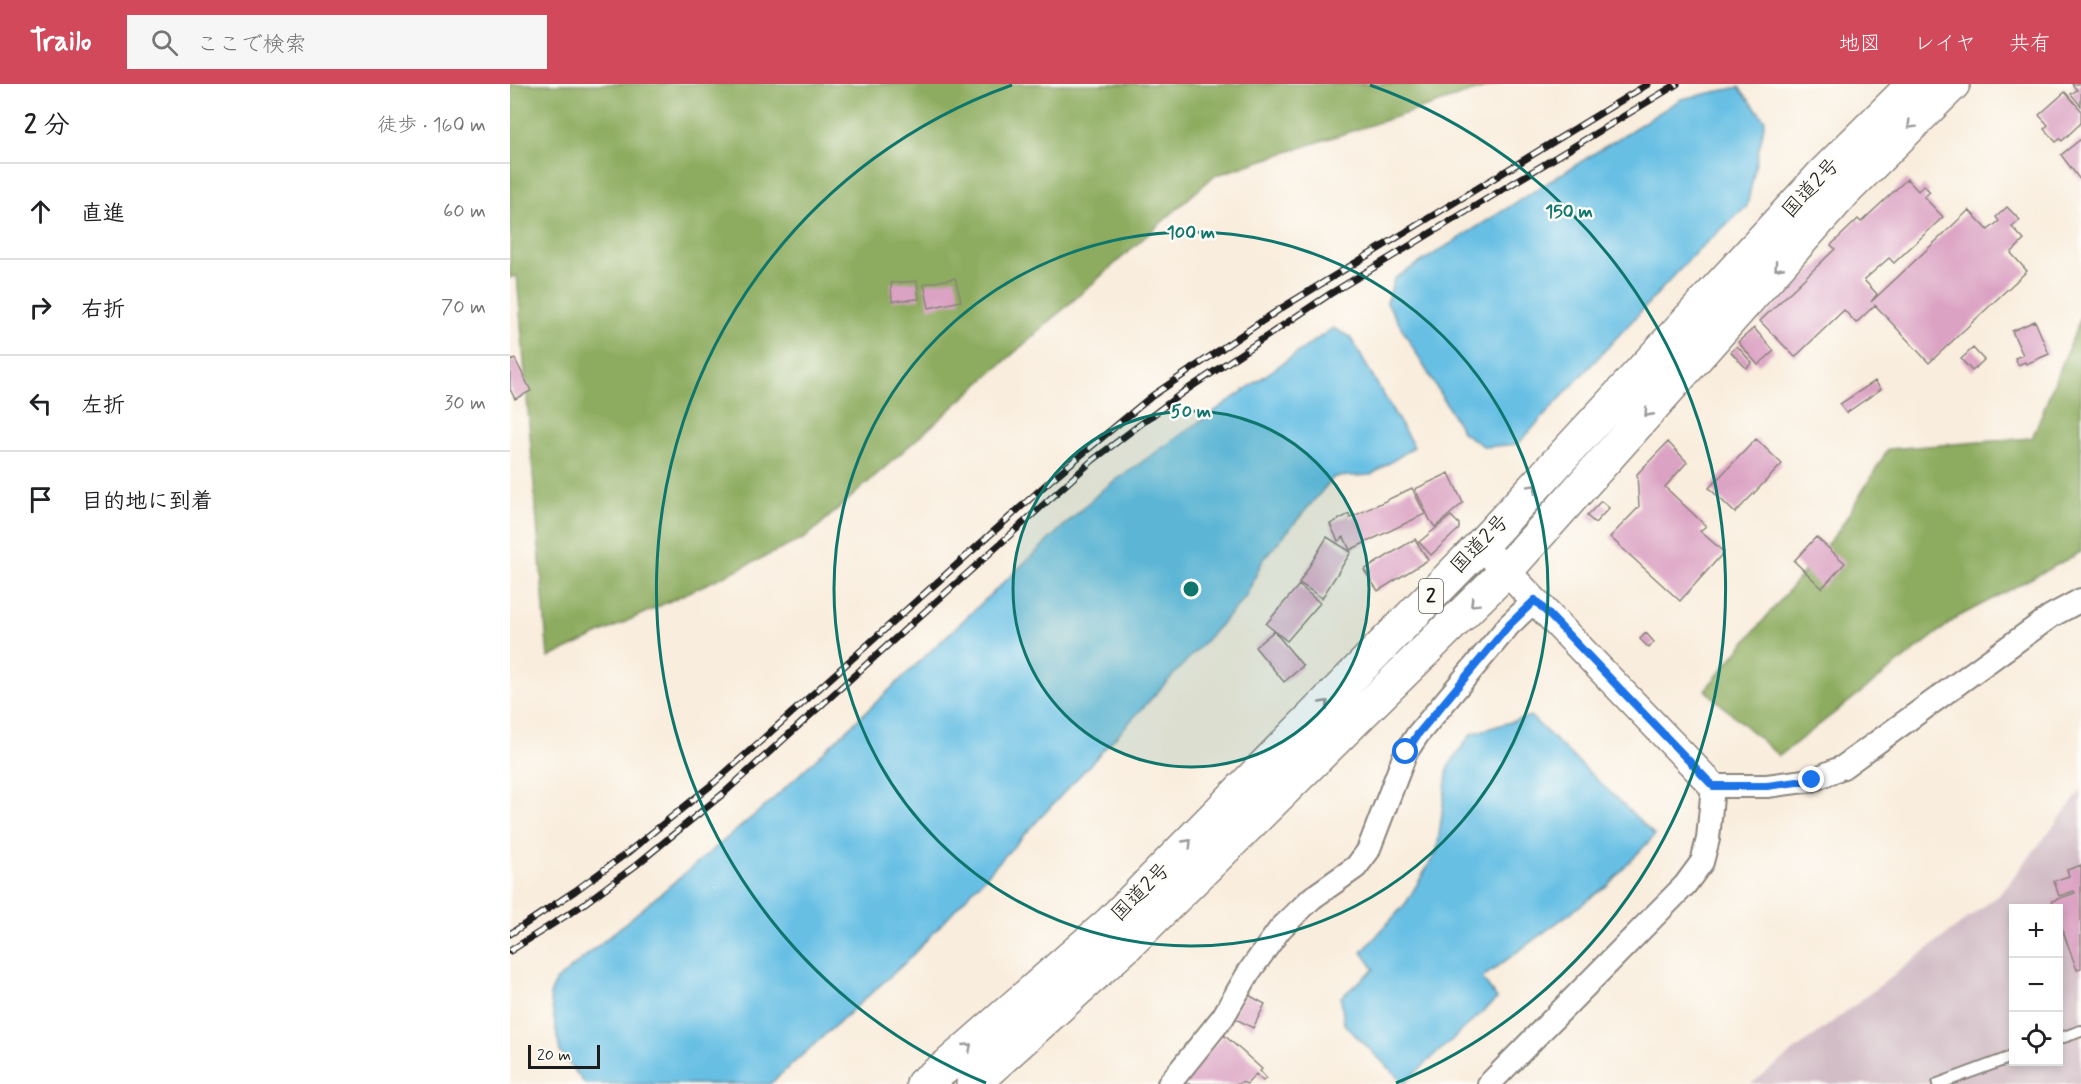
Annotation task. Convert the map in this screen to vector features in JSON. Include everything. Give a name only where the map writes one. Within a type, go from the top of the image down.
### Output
[{"type":"highway","name":"国道2号","points":[[923,1084],[947,1066],[1110,923],[1481,545],[1824,173],[1914,84]]},
{"type":"highway","name":"国道2号","points":[[973,1084],[1125,947],[1506,571],[1845,191],[1953,84]]},
{"type":"street","points":[[1481,545],[1713,786],[1767,786],[1812,780],[1843,767],[2051,616],[2081,600]]},
{"type":"street","points":[[1169,1084],[1223,1017],[1280,928],[1312,898],[1356,867],[1368,851],[1406,752],[1418,734],[1509,625],[1535,600]]},
{"type":"street","points":[[1490,1084],[1685,885],[1702,862],[1708,839],[1713,786]]},
{"type":"lane","points":[[2063,1037],[2081,1030]]},
{"type":"lane","points":[[1938,1084],[2009,1057]]},
{"type":"shaded area","points":[[2081,791],[2081,1084],[1751,1084],[2001,893]]},
{"type":"green space","points":[[510,84],[1497,84],[1214,176],[805,538],[548,658],[517,275],[510,278]]},
{"type":"green space","points":[[2081,317],[2081,552],[1958,617],[1779,756],[1705,690],[1839,530],[1888,449],[2032,438]]},
{"type":"water","points":[[1739,87],[1765,120],[1747,206],[1697,251],[1518,444],[1485,447],[1463,433],[1387,303],[1394,279],[1681,99]]},
{"type":"water","points":[[1333,328],[1350,337],[1414,447],[1371,475],[1334,477],[1263,560],[1245,598],[906,962],[770,1084],[585,1084],[560,1052],[550,995],[556,981],[770,802],[1102,490]]},
{"type":"water","points":[[1530,716],[1655,835],[1608,885],[1482,978],[1497,999],[1404,1083],[1344,1024],[1341,997],[1374,969],[1362,952],[1406,903],[1437,851],[1448,767],[1471,734]]},
{"type":"building","points":[[2072,84],[2081,84],[2081,106],[2071,94],[2077,90]]},
{"type":"building","points":[[2065,92],[2081,110],[2081,123],[2062,141],[2060,139],[2056,142],[2044,129],[2048,125],[2039,115]]},
{"type":"building","points":[[2081,139],[2081,181],[2061,155]]},
{"type":"building","points":[[1907,179],[1918,191],[1924,185],[1930,192],[1924,197],[1943,217],[1894,263],[1889,258],[1864,280],[1877,294],[1871,302],[1969,210],[1988,230],[1999,221],[1996,217],[2007,207],[2020,220],[2012,227],[2024,240],[2011,253],[2027,271],[1929,363],[1875,305],[1856,323],[1844,310],[1795,357],[1760,321],[1835,249],[1831,245],[1858,219],[1861,222]]},
{"type":"building","points":[[955,278],[961,301],[929,308],[924,284]]},
{"type":"building","points":[[917,281],[919,299],[892,301],[891,283]]},
{"type":"building","points":[[2035,321],[2049,354],[2018,365],[2015,358],[2023,355],[2012,331]]},
{"type":"building","points":[[1754,328],[1774,351],[1758,365],[1738,342]]},
{"type":"building","points":[[1737,346],[1752,363],[1746,368],[1731,352]]},
{"type":"building","points":[[1973,348],[1984,360],[1972,371],[1961,359]]},
{"type":"building","points":[[515,359],[531,391],[515,399],[510,389],[510,361]]},
{"type":"building","points":[[1875,381],[1881,389],[1846,413],[1840,404]]},
{"type":"building","points":[[1756,439],[1782,464],[1735,513],[1709,488]]},
{"type":"building","points":[[1668,442],[1687,462],[1665,487],[1706,526],[1700,531],[1724,552],[1680,601],[1610,537],[1639,507],[1637,474]]},
{"type":"building","points":[[1449,473],[1463,503],[1435,527],[1415,489]]},
{"type":"building","points":[[1412,488],[1425,514],[1350,550],[1344,537],[1338,541],[1330,524],[1349,514],[1350,518]]},
{"type":"building","points":[[1601,501],[1609,508],[1595,523],[1587,516]]},
{"type":"building","points":[[1451,516],[1459,524],[1459,529],[1431,555],[1419,542]]},
{"type":"building","points":[[1327,537],[1351,552],[1322,598],[1299,583]]},
{"type":"building","points":[[1816,537],[1845,563],[1822,588],[1794,561]]},
{"type":"building","points":[[1415,539],[1428,560],[1378,591],[1364,570]]},
{"type":"building","points":[[1299,585],[1320,603],[1287,641],[1266,624]]},
{"type":"building","points":[[1274,631],[1303,666],[1284,682],[1255,647]]},
{"type":"building","points":[[1646,633],[1654,642],[1649,648],[1640,639]]},
{"type":"building","points":[[2081,865],[2081,968],[2077,970],[2063,932],[2063,904],[2053,904],[2052,901],[2075,893],[2074,891],[2059,896],[2054,881],[2069,876],[2067,870]]},
{"type":"building","points":[[1245,993],[1265,1004],[1253,1028],[1232,1017]]},
{"type":"building","points":[[1224,1035],[1262,1069],[1260,1071],[1266,1078],[1263,1081],[1256,1074],[1247,1084],[1241,1082],[1239,1084],[1179,1084]]},
{"type":"railway","points":[[510,934],[627,853],[715,782],[1052,479],[1152,396],[1280,309],[1648,84]]},
{"type":"railway","points":[[510,951],[581,906],[635,866],[724,793],[1093,460],[1182,393],[1330,294],[1677,84]]},
{"type":"route","points":[[1406,752],[1418,734],[1509,625],[1535,600],[1713,786],[1767,786],[1812,780]]}]
